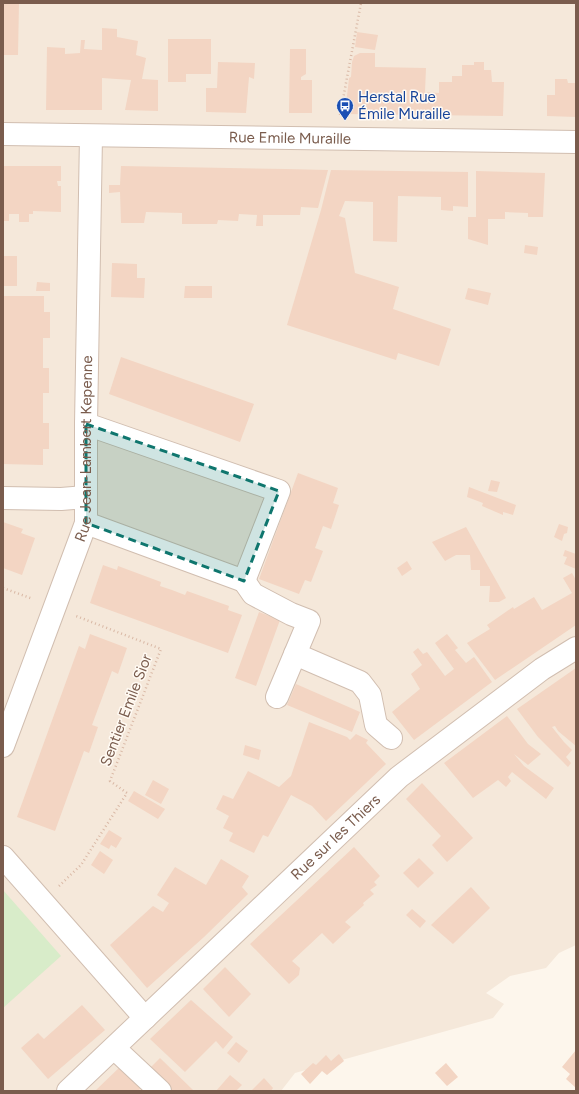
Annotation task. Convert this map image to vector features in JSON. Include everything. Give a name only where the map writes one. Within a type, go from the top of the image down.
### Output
[{"type":"street","name":"Rue Emile Muraille","points":[[3,134],[576,142]]},
{"type":"street","name":"Rue Jean-Lambert Kepenne","points":[[3,746],[86,523],[86,424],[91,136]]},
{"type":"street","points":[[86,424],[279,492],[244,581]]},
{"type":"street","points":[[3,498],[61,499],[86,497]]},
{"type":"street","points":[[86,523],[244,581],[253,594],[291,614],[308,621],[277,697]]},
{"type":"street","name":"Rue sur les Thiers","points":[[68,1091],[399,778],[542,669],[576,648]]},
{"type":"street","points":[[295,654],[360,682],[370,695],[376,725],[391,738]]},
{"type":"street","points":[[3,857],[145,1018]]},
{"type":"street","points":[[114,1048],[160,1091]]},
{"type":"path","points":[[335,139],[361,3]]},
{"type":"path","points":[[3,588],[54,607]]},
{"type":"path","name":"Sentier Emile Sior","points":[[42,902],[81,865],[127,793],[110,781],[161,649],[54,607]]},
{"type":"highlighted area","points":[[86,424],[279,491],[244,581],[86,523]]},
{"type":"shaded area","points":[[3,3],[576,3],[576,945],[559,953],[546,968],[510,976],[486,993],[504,1004],[493,1018],[295,1073],[281,1091],[3,1091]]},
{"type":"green space","points":[[3,890],[61,956],[3,1008]]},
{"type":"building","points":[[3,3],[19,3],[18,55],[3,55]]},
{"type":"building","points":[[102,28],[117,29],[117,37],[138,41],[136,55],[146,58],[142,79],[158,80],[158,111],[125,110],[131,80],[102,78],[102,110],[46,110],[47,47],[65,48],[65,54],[80,53],[81,40],[85,40],[84,49],[102,50]]},
{"type":"building","points":[[357,32],[378,35],[375,50],[355,47]]},
{"type":"building","points":[[168,39],[211,39],[211,74],[186,74],[186,82],[168,82]]},
{"type":"building","points":[[290,49],[306,49],[306,74],[301,77],[301,80],[312,80],[312,113],[289,113]]},
{"type":"building","points":[[360,53],[375,53],[375,67],[426,68],[425,92],[439,93],[439,82],[452,82],[452,76],[462,76],[462,65],[474,65],[474,62],[484,62],[484,70],[491,70],[492,82],[504,82],[503,116],[345,114],[352,62],[354,56]]},
{"type":"building","points":[[218,62],[255,63],[254,79],[249,77],[246,113],[206,112],[206,88],[217,88]]},
{"type":"building","points":[[555,79],[567,79],[568,83],[576,83],[576,117],[547,116],[547,95],[555,95]]},
{"type":"building","points":[[3,166],[61,166],[61,181],[57,181],[58,186],[61,186],[61,212],[33,211],[33,214],[29,214],[29,222],[19,222],[19,214],[9,214],[9,221],[3,221]]},
{"type":"building","points":[[121,166],[328,170],[318,208],[301,207],[300,215],[263,215],[263,226],[256,226],[257,215],[239,214],[238,221],[218,220],[217,224],[182,224],[182,213],[146,212],[144,223],[121,223],[120,192],[109,193],[109,185],[120,185]]},
{"type":"building","points":[[331,170],[468,172],[468,207],[453,206],[453,211],[441,210],[441,197],[398,196],[397,242],[373,241],[373,202],[345,201],[339,216],[345,218],[355,273],[399,287],[393,309],[451,329],[439,366],[398,353],[396,360],[287,325],[321,210]]},
{"type":"building","points":[[476,171],[545,173],[543,217],[528,217],[528,213],[505,212],[505,219],[488,219],[488,245],[468,239],[468,217],[476,217]]},
{"type":"building","points":[[525,245],[538,247],[537,255],[524,253]]},
{"type":"building","points":[[3,256],[17,256],[17,286],[3,286]]},
{"type":"building","points":[[112,263],[137,264],[137,278],[145,278],[144,298],[111,297]]},
{"type":"building","points":[[37,282],[50,283],[50,291],[36,291]]},
{"type":"building","points":[[185,286],[212,286],[212,298],[184,298]]},
{"type":"building","points":[[468,288],[491,293],[488,305],[465,299]]},
{"type":"building","points":[[3,296],[44,296],[44,312],[50,312],[50,338],[43,338],[43,368],[49,368],[49,393],[43,393],[43,423],[49,423],[49,449],[43,449],[43,465],[3,464]]},
{"type":"building","points":[[121,357],[254,404],[240,442],[109,394]]},
{"type":"building","points":[[298,473],[338,488],[333,503],[339,505],[331,529],[323,526],[315,548],[323,551],[311,582],[305,580],[299,594],[259,579]]},
{"type":"building","points":[[491,480],[500,482],[497,492],[488,491]]},
{"type":"building","points":[[469,487],[516,505],[513,515],[503,512],[503,515],[482,506],[483,503],[467,497]]},
{"type":"building","points":[[3,522],[23,529],[21,533],[35,538],[22,575],[3,568]]},
{"type":"building","points":[[559,524],[568,527],[567,533],[564,534],[562,541],[554,537]]},
{"type":"building","points":[[466,527],[506,598],[499,602],[489,602],[490,586],[480,586],[480,570],[471,570],[470,555],[456,555],[445,561],[432,542]]},
{"type":"building","points":[[565,550],[576,554],[576,569],[564,564],[567,557],[563,556]]},
{"type":"building","points":[[407,561],[412,569],[402,576],[397,568]]},
{"type":"building","points":[[103,565],[117,570],[118,566],[161,582],[160,586],[185,595],[187,591],[229,606],[228,610],[242,615],[228,653],[90,603]]},
{"type":"building","points":[[572,573],[576,580],[576,625],[495,680],[467,643],[490,629],[487,625],[513,607],[514,609],[534,597],[542,610],[572,593],[563,578]]},
{"type":"building","points":[[259,612],[280,620],[256,686],[235,678]]},
{"type":"building","points":[[90,634],[127,648],[118,674],[112,671],[92,725],[98,727],[89,753],[84,751],[55,831],[17,817],[79,646],[85,649]]},
{"type":"building","points":[[447,634],[458,648],[455,650],[466,663],[474,657],[492,682],[414,740],[392,712],[420,689],[411,674],[422,665],[413,652],[418,648],[423,654],[427,652],[445,676],[454,669],[435,643]]},
{"type":"building","points":[[576,668],[576,746],[558,731],[555,726],[552,727],[572,750],[566,757],[571,763],[568,767],[538,737],[517,709]]},
{"type":"building","points":[[296,684],[360,712],[352,732],[287,705]]},
{"type":"building","points":[[507,716],[528,744],[541,754],[528,765],[514,754],[524,766],[554,788],[546,799],[512,772],[508,777],[511,781],[506,787],[498,780],[473,798],[444,763]]},
{"type":"building","points":[[309,722],[347,737],[350,740],[356,734],[368,740],[366,743],[386,764],[326,821],[312,806],[291,795],[268,837],[263,835],[254,853],[229,841],[233,833],[223,828],[229,816],[216,809],[223,795],[233,799],[248,771],[279,787],[291,776]]},
{"type":"building","points":[[245,745],[261,750],[259,760],[243,755]]},
{"type":"building","points":[[153,780],[169,789],[161,804],[145,795]]},
{"type":"building","points":[[422,783],[473,838],[447,862],[432,845],[441,836],[406,799]]},
{"type":"building","points":[[134,791],[165,809],[158,819],[128,801]]},
{"type":"building","points":[[109,830],[122,838],[116,848],[111,845],[109,849],[100,844]]},
{"type":"building","points":[[354,847],[380,876],[374,882],[377,885],[370,890],[374,894],[345,922],[351,927],[333,944],[322,933],[292,961],[300,968],[299,975],[289,984],[250,944]]},
{"type":"building","points":[[100,851],[113,860],[104,874],[91,865]]},
{"type":"building","points":[[419,858],[434,873],[418,888],[403,873]]},
{"type":"building","points":[[221,859],[249,876],[242,887],[248,894],[204,937],[147,988],[110,945],[153,906],[163,912],[169,903],[157,895],[175,867],[206,885]]},
{"type":"building","points":[[471,887],[490,908],[453,944],[431,925]]},
{"type":"building","points":[[412,909],[426,921],[420,928],[406,915]]},
{"type":"building","points":[[225,967],[251,994],[229,1017],[203,989]]},
{"type":"building","points":[[191,1000],[233,1037],[223,1049],[216,1041],[185,1072],[150,1039]]},
{"type":"building","points":[[82,1005],[105,1030],[48,1079],[21,1048],[38,1033],[44,1039]]},
{"type":"building","points":[[236,1042],[248,1051],[239,1063],[227,1053]]},
{"type":"building","points":[[576,1050],[576,1088],[566,1079],[570,1074],[562,1067]]},
{"type":"building","points":[[339,1054],[344,1061],[327,1075],[322,1071],[310,1084],[301,1074],[313,1063],[316,1065],[326,1055],[331,1061]]},
{"type":"building","points":[[160,1058],[194,1091],[166,1091],[146,1072]]},
{"type":"building","points":[[446,1063],[458,1077],[447,1086],[435,1073]]},
{"type":"building","points":[[123,1064],[144,1085],[138,1091],[95,1091]]},
{"type":"building","points":[[230,1075],[242,1085],[236,1091],[216,1091]]},
{"type":"building","points":[[264,1078],[273,1088],[271,1091],[251,1091]]},
{"type":"place","name":"Herstal Rue Émile Muraille","points":[[345,121]]}]
